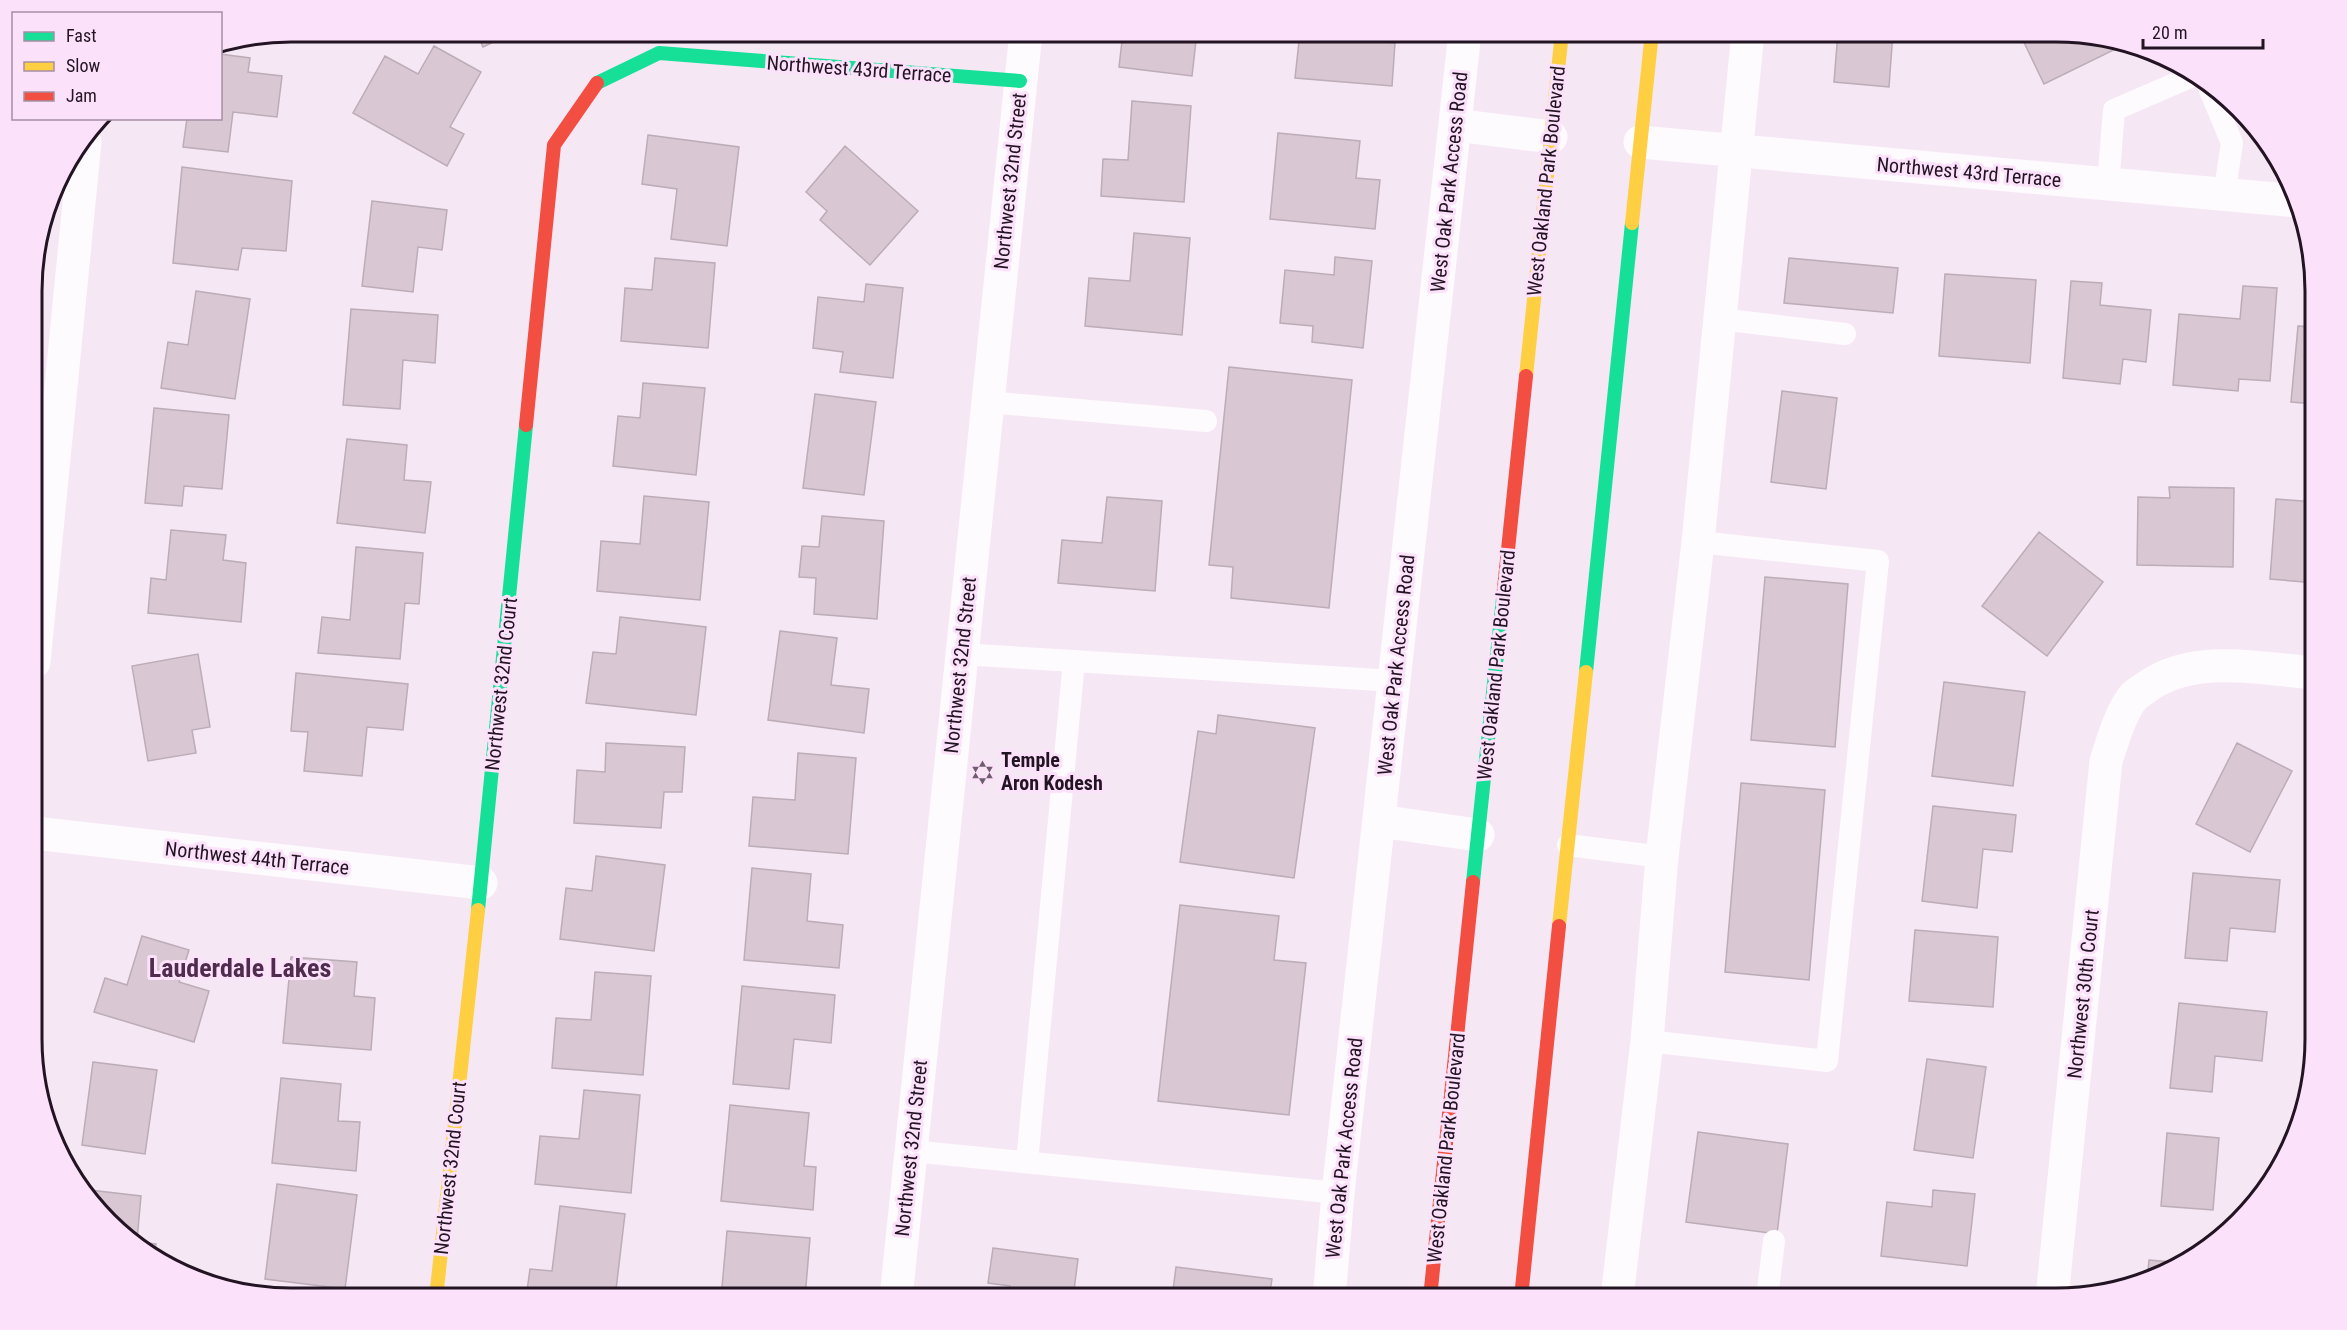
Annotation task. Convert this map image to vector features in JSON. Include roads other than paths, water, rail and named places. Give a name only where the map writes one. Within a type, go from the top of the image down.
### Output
[{"type":"main road","name":"West Oakland Park Boulevard","points":[[1431,1288],[1561,42]]},
{"type":"main road","points":[[1522,1288],[1651,42]]},
{"type":"main road","name":"Northwest 43rd Terrace","points":[[597,83],[659,53],[1020,81]]},
{"type":"main road","name":"Northwest 32nd Court","points":[[437,1288],[481,883],[554,145],[597,83]]},
{"type":"street","name":"Northwest 32nd Street","points":[[897,1288],[1025,42]]},
{"type":"street","name":"West Oak Park Access Road","points":[[1330,1288],[1338,1192],[1465,42]]},
{"type":"street","points":[[1618,1288],[1647,1041],[1662,857],[1698,542],[1747,42]]},
{"type":"street","points":[[1455,124],[1551,137]]},
{"type":"street","name":"Northwest 43rd Terrace","points":[[1640,142],[2288,200]]},
{"type":"street","points":[[42,580],[84,153]]},
{"type":"street","name":"Northwest 30th Court","points":[[2053,1288],[2106,761],[2118,724],[2134,696],[2161,678],[2184,670],[2216,665],[2305,672]]},
{"type":"street","points":[[1379,821],[1478,835]]},
{"type":"street","name":"Northwest 44th Terrace","points":[[42,833],[481,883]]},
{"type":"lane","points":[[2108,185],[2114,110],[2186,79]]},
{"type":"lane","points":[[2213,98],[2232,143],[2224,195]]},
{"type":"lane","points":[[1720,319],[1845,334]]},
{"type":"lane","points":[[987,402],[1206,421]]},
{"type":"lane","points":[[1647,1041],[1827,1061],[1878,561],[1698,542]]},
{"type":"lane","points":[[962,654],[1395,681]]},
{"type":"lane","points":[[1027,1162],[1074,661]]},
{"type":"lane","points":[[1568,846],[1662,857]]},
{"type":"lane","points":[[911,1151],[1338,1192]]},
{"type":"lane","points":[[1768,1288],[1774,1241]]},
{"type":"place","name":"Temple Aron Kodesh","points":[[983,772]]},
{"type":"district","name":"Lauderdale Lakes","points":[[240,968]]}]
